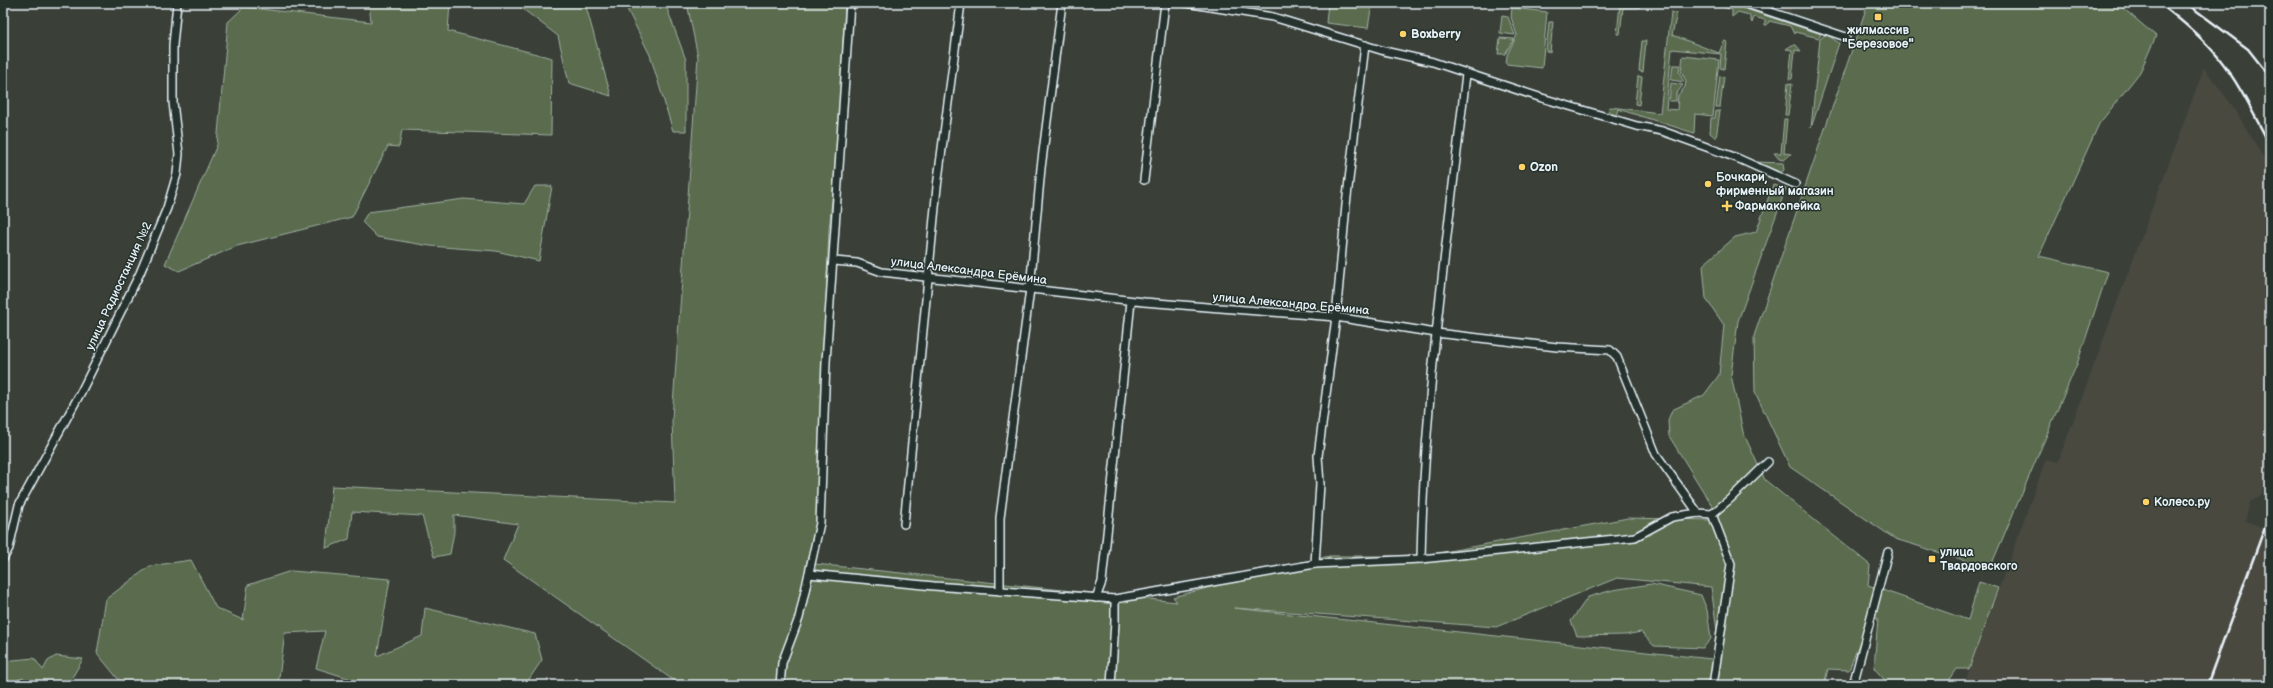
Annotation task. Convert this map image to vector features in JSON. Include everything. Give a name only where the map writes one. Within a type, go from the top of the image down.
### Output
[{"type":"street","name":"улица Радиостанция №2","points":[[3,560],[9,548],[19,506],[91,372],[140,273],[167,208],[177,174],[179,154],[172,102],[173,45],[177,3]]},
{"type":"street","points":[[780,685],[782,663],[799,618],[820,523],[826,362],[834,261],[850,3]]},
{"type":"street","points":[[904,524],[930,277],[937,187],[961,3]]},
{"type":"street","points":[[1000,591],[1000,518],[1030,289],[1041,168],[1062,3]]},
{"type":"street","points":[[1144,180],[1165,3]]},
{"type":"street","points":[[1186,3],[1273,17],[1384,51],[1433,62],[1466,74],[1637,126],[1662,131],[1737,158],[1795,184]]},
{"type":"street","points":[[1744,3],[1846,37]]},
{"type":"street","points":[[1315,564],[1320,484],[1318,456],[1336,317],[1346,205],[1366,45]]},
{"type":"street","points":[[1421,559],[1422,477],[1436,333],[1466,74]]},
{"type":"street","name":"улица Александра Ерёмина","points":[[834,261],[857,263],[882,272],[1131,301],[1336,317],[1436,333],[1534,344],[1610,350],[1618,357],[1656,454],[1698,513]]},
{"type":"street","points":[[1096,598],[1102,582],[1131,301]]},
{"type":"street","points":[[809,574],[1115,600],[1315,564],[1421,559],[1635,537],[1672,517],[1698,513],[1712,514],[1730,499],[1768,462]]},
{"type":"street","points":[[1712,514],[1731,564],[1713,685]]},
{"type":"street","points":[[1853,685],[1888,552]]},
{"type":"street","points":[[1111,685],[1115,600]]},
{"type":"shaded area","points":[[1765,3],[1794,3],[1790,12]]},
{"type":"shaded area","points":[[2204,68],[2234,108],[2270,169],[2270,461],[2261,495],[2250,502],[2245,521],[2270,530],[2270,685],[1964,685],[2046,459],[2058,462]]},
{"type":"green space","points":[[369,3],[450,3],[448,31],[552,58],[551,135],[402,130],[399,147],[388,146],[352,217],[237,246],[179,271],[165,264],[217,145],[228,22],[244,7],[371,22]]},
{"type":"green space","points":[[515,3],[585,3],[611,96],[569,83],[558,36]]},
{"type":"green space","points":[[624,3],[665,3],[686,60],[686,131],[673,131],[650,55]]},
{"type":"green space","points":[[687,3],[845,3],[837,153],[829,229],[815,564],[1177,602],[1173,597],[1329,556],[1422,556],[1628,518],[1711,520],[1719,517],[1669,436],[1668,420],[1672,410],[1704,395],[1719,375],[1724,325],[1706,299],[1703,265],[1735,237],[1756,232],[1773,185],[1786,188],[1738,321],[1731,375],[1743,432],[1765,480],[1870,565],[1868,585],[1968,620],[1979,582],[1998,588],[1969,669],[1957,669],[1946,685],[1889,685],[1874,668],[1878,618],[1868,620],[1849,670],[1828,669],[1824,685],[680,685],[503,560],[518,524],[454,515],[454,532],[450,554],[434,557],[422,516],[352,512],[349,539],[326,548],[332,486],[675,503],[672,419],[698,57]],"holes":[[[1617,578],[1711,587],[1721,660],[1234,608],[1496,627]]]},
{"type":"green space","points":[[1328,3],[1372,3],[1368,28],[1326,23]]},
{"type":"green space","points":[[1615,3],[1643,3],[1639,8],[1623,8],[1620,34],[1617,34],[1620,5]]},
{"type":"green space","points":[[1711,3],[1727,3],[1821,34],[1819,38],[1795,32],[1794,34],[1790,26],[1769,21],[1767,25],[1765,25],[1765,20],[1754,17],[1752,23],[1749,15],[1738,12],[1732,17],[1732,10]]},
{"type":"green space","points":[[1868,3],[2117,3],[2156,36],[2140,72],[2099,124],[2039,256],[2108,272],[2077,364],[1990,568],[1895,539],[1790,467],[1755,392],[1754,336]]},
{"type":"green space","points":[[1512,8],[1547,12],[1542,68],[1506,64],[1507,55],[1517,35],[1511,17]]},
{"type":"green space","points":[[1671,12],[1677,13],[1672,35],[1719,53],[1724,41],[1727,42],[1724,69],[1720,68],[1721,54],[1672,49],[1666,109],[1677,110],[1678,95],[1685,87],[1686,81],[1681,71],[1683,56],[1719,60],[1713,116],[1695,114],[1694,133],[1618,109],[1616,116],[1608,112],[1610,107],[1660,113]]},
{"type":"green space","points":[[1502,16],[1508,17],[1515,35],[1500,33]]},
{"type":"green space","points":[[1549,22],[1553,22],[1550,52],[1546,51]]},
{"type":"green space","points":[[1826,34],[1839,43],[1811,128],[1820,39]]},
{"type":"green space","points":[[1500,38],[1514,39],[1505,54],[1498,54]]},
{"type":"green space","points":[[1642,41],[1646,41],[1643,72],[1639,71]]},
{"type":"green space","points":[[1792,45],[1796,45],[1801,51],[1795,50],[1792,79],[1789,79],[1792,50],[1786,49]]},
{"type":"green space","points":[[1673,65],[1680,65],[1679,72],[1684,82],[1671,80]]},
{"type":"green space","points":[[1638,76],[1642,77],[1639,105],[1635,104]]},
{"type":"green space","points":[[1720,76],[1724,77],[1720,107],[1716,107]]},
{"type":"green space","points":[[1671,83],[1683,85],[1676,94],[1676,101],[1669,101]]},
{"type":"green space","points":[[1788,83],[1792,84],[1788,115],[1785,115]]},
{"type":"green space","points":[[1716,111],[1720,111],[1716,138],[1710,133],[1711,118],[1715,118]]},
{"type":"green space","points":[[1784,119],[1787,119],[1784,153],[1791,154],[1784,160],[1779,159],[1774,153],[1781,153]]},
{"type":"green space","points":[[1755,162],[1783,163],[1784,170],[1781,173]]},
{"type":"green space","points":[[535,186],[552,186],[539,261],[496,251],[430,246],[377,237],[362,222],[368,212],[464,199],[524,204]]},
{"type":"green space","points":[[191,560],[216,608],[243,620],[248,585],[291,571],[390,579],[377,656],[422,636],[425,608],[535,634],[542,660],[525,685],[370,685],[316,668],[325,631],[285,633],[278,685],[123,685],[97,653],[106,599],[150,566]]},
{"type":"green space","points":[[1651,584],[1701,595],[1707,610],[1711,639],[1703,648],[1654,646],[1641,632],[1625,635],[1577,636],[1571,621],[1588,597],[1613,590]]},
{"type":"green space","points":[[56,656],[83,659],[70,681],[71,685],[30,685],[24,678],[10,682],[3,680],[3,661],[34,658],[43,670],[48,661]]},
{"type":"railway","points":[[2159,3],[2205,42],[2226,67],[2270,145]]},
{"type":"railway","points":[[2186,3],[2248,49],[2270,77]]},
{"type":"railway","points":[[2207,685],[2270,513]]},
{"type":"place","name":"жилмассив \"Березовое\"","points":[[1878,17]]},
{"type":"place","name":"Boxberry","points":[[1403,34]]},
{"type":"place","name":"Ozon","points":[[1522,167]]},
{"type":"place","name":"Бочкари, фирменный магазин","points":[[1708,184]]},
{"type":"place","name":"Фармакопейка","points":[[1727,206]]},
{"type":"place","name":"Колесо.ру","points":[[2146,502]]},
{"type":"place","name":"улица Твардовского","points":[[1932,559]]}]
